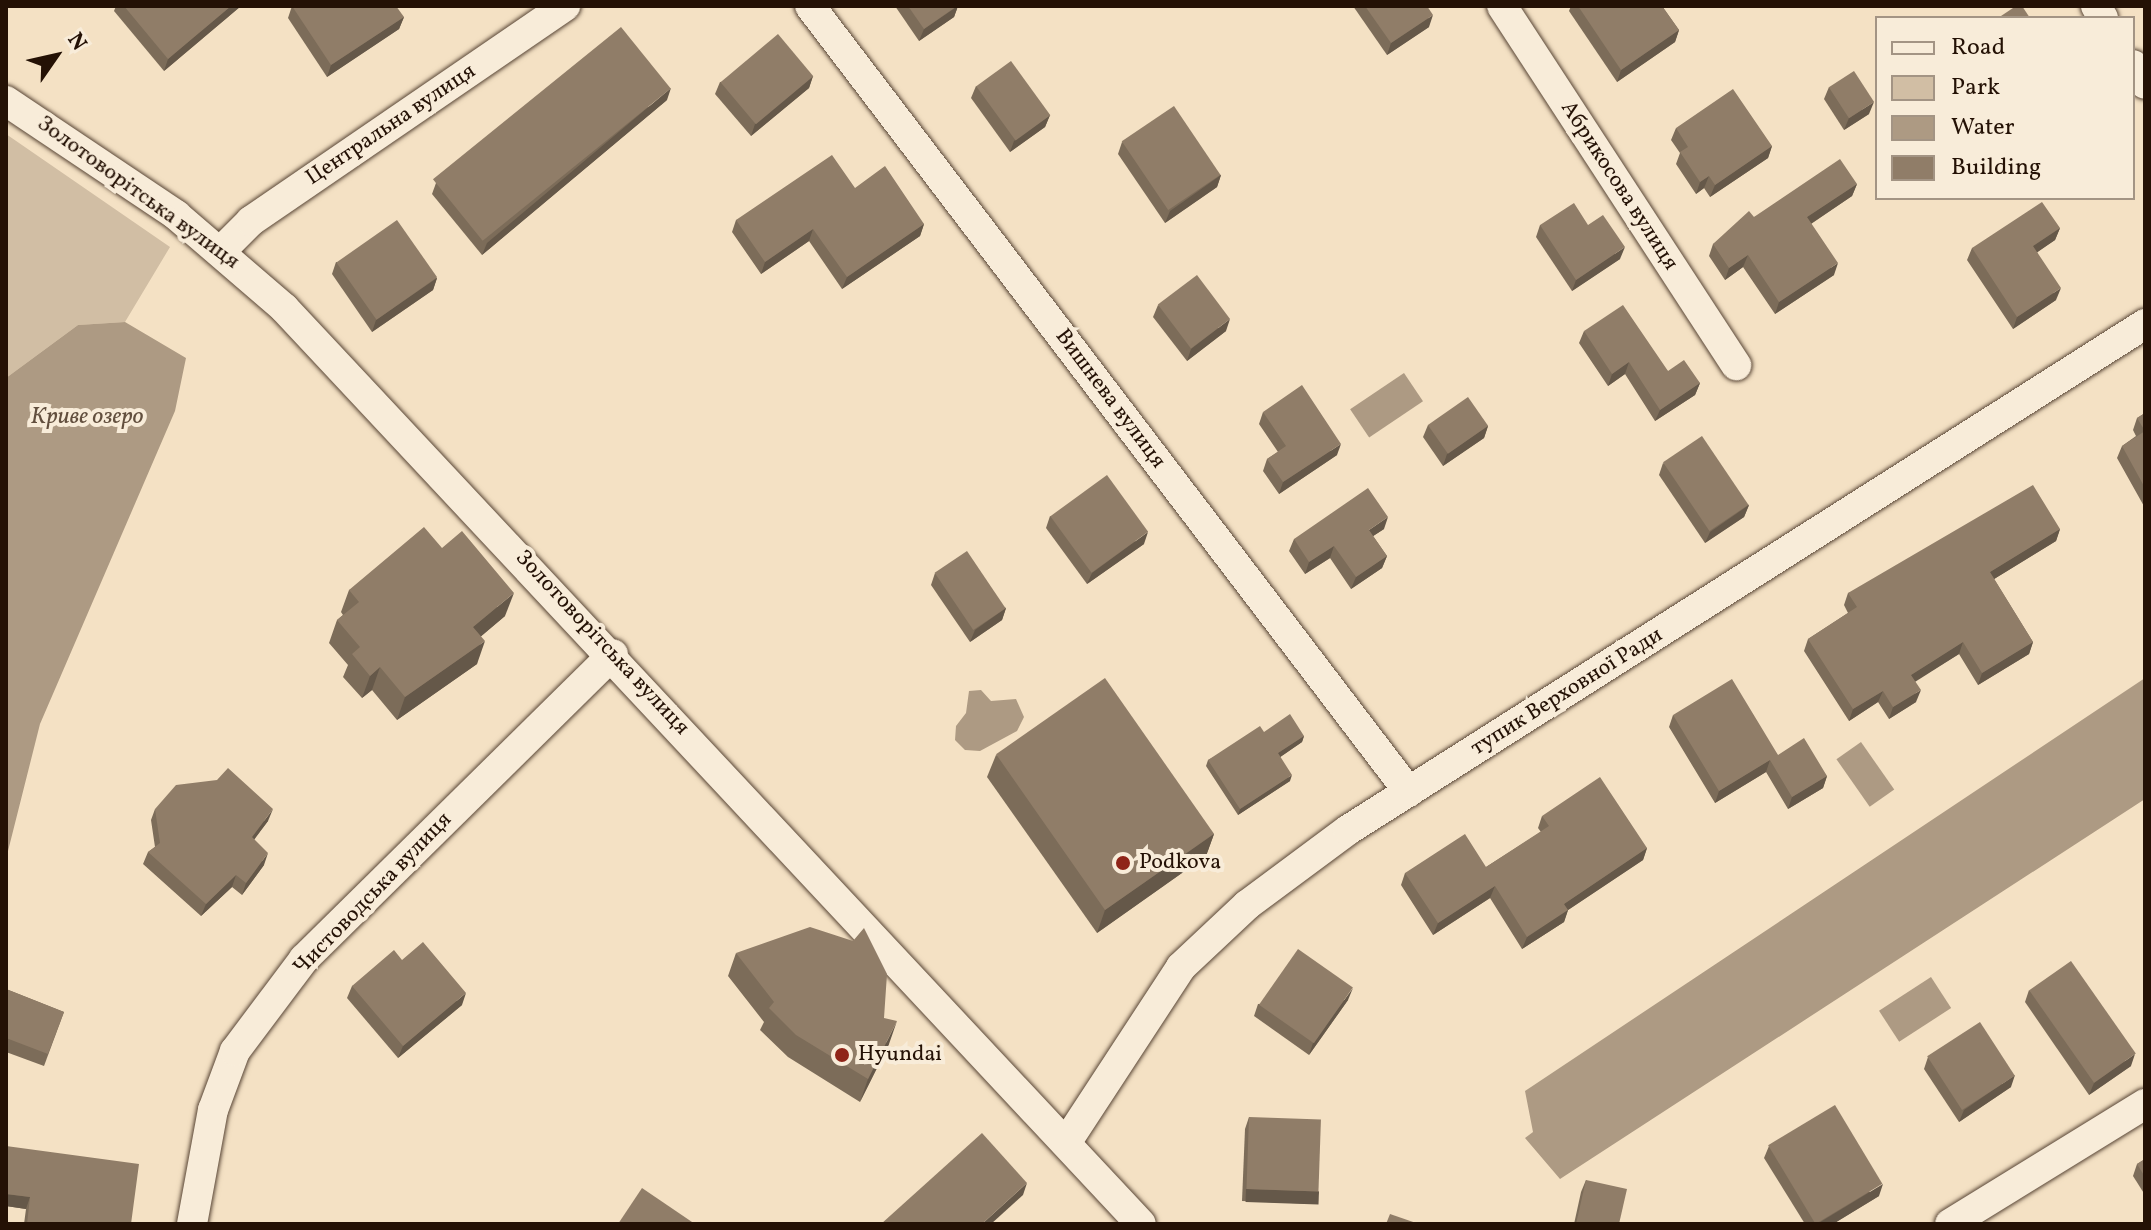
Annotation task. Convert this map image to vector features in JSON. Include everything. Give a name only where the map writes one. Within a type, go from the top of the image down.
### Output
[{"type":"street","name":"Центральна вулиця","points":[[222,250],[251,221],[565,6]]},
{"type":"street","name":"Вишнева вулиця","points":[[810,6],[1409,792]]},
{"type":"street","name":"Абрикосова вулиця","points":[[1502,6],[1736,365]]},
{"type":"street","name":"Золотоворітська вулиця","points":[[14,105],[222,250],[351,374],[1141,1224]]},
{"type":"street","name":"тупик Верховної Ради","points":[[1066,1143],[1181,967],[1247,905],[1409,792],[2145,324]]},
{"type":"street","name":"Чистоводська вулиця","points":[[192,1224],[213,1110],[235,1051],[304,959],[613,654]]},
{"type":"street","points":[[1950,1224],[2145,1104]]},
{"type":"green space","points":[[6,134],[170,247],[125,322],[78,325],[6,378]]},
{"type":"water","name":"Криве озеро","points":[[125,322],[186,358],[175,411],[40,724],[6,859],[6,378],[78,325]]},
{"type":"water","points":[[1404,373],[1423,401],[1369,438],[1350,409]]},
{"type":"water","points":[[2145,678],[2145,799],[1560,1179],[1525,1138],[1533,1132],[1525,1091]]},
{"type":"water","points":[[981,690],[991,701],[1016,699],[1024,717],[1017,731],[980,751],[965,750],[955,740],[956,726],[966,713],[969,691]]},
{"type":"water","points":[[1861,742],[1894,790],[1870,807],[1836,759]]},
{"type":"water","points":[[1931,977],[1951,1008],[1899,1042],[1879,1011]]},
{"type":"building","points":[[124,6],[231,6],[168,59]]},
{"type":"building","points":[[292,6],[396,6],[404,17],[331,65]]},
{"type":"building","points":[[908,6],[957,6],[924,29]]},
{"type":"building","points":[[1365,6],[1427,6],[1433,15],[1391,43]]},
{"type":"building","points":[[1578,6],[1662,6],[1679,30],[1621,70]]},
{"type":"building","points":[[2016,6],[2022,6],[2029,16],[2001,16]]},
{"type":"building","points":[[621,27],[671,88],[483,241],[433,179]]},
{"type":"building","points":[[778,34],[813,76],[756,124],[721,82]]},
{"type":"building","points":[[1011,61],[1050,115],[1016,140],[976,86]]},
{"type":"building","points":[[1854,71],[1874,102],[1849,118],[1829,87]]},
{"type":"building","points":[[1733,89],[1772,146],[1715,185],[1709,176],[1700,182],[1680,152],[1688,147],[1676,128]]},
{"type":"building","points":[[1174,106],[1220,175],[1168,210],[1122,141]]},
{"type":"building","points":[[832,155],[855,188],[885,166],[924,224],[847,277],[813,229],[765,262],[736,220]]},
{"type":"building","points":[[1840,159],[1857,184],[1807,217],[1838,263],[1779,302],[1748,255],[1729,268],[1713,244],[1749,211],[1754,217]]},
{"type":"building","points":[[2042,202],[2060,228],[2033,246],[2061,288],[2017,317],[1972,248]]},
{"type":"building","points":[[1574,203],[1588,225],[1603,215],[1625,247],[1576,280],[1540,225]]},
{"type":"building","points":[[397,220],[437,277],[377,320],[336,262]]},
{"type":"building","points":[[1197,275],[1230,319],[1191,348],[1158,304]]},
{"type":"building","points":[[1623,305],[1668,371],[1684,360],[1700,383],[1660,410],[1629,362],[1612,374],[1584,331]]},
{"type":"building","points":[[1302,385],[1341,444],[1283,482],[1267,459],[1286,446],[1263,412]]},
{"type":"building","points":[[1468,397],[1488,426],[1448,454],[1428,425]]},
{"type":"building","points":[[2145,413],[2145,431],[2137,418]]},
{"type":"building","points":[[2145,431],[2145,488],[2122,446]]},
{"type":"building","points":[[1702,436],[1748,505],[1709,531],[1663,462]]},
{"type":"building","points":[[1107,475],[1148,532],[1092,573],[1050,516]]},
{"type":"building","points":[[2033,485],[2060,529],[1990,572],[2033,642],[1982,673],[1963,642],[1911,675],[1921,690],[1893,707],[1883,691],[1853,709],[1808,639],[1857,607],[1848,593]]},
{"type":"building","points":[[1368,488],[1388,517],[1369,530],[1387,556],[1356,577],[1334,546],[1309,562],[1294,539]]},
{"type":"building","points":[[424,527],[442,548],[462,531],[514,593],[473,627],[485,641],[405,697],[380,667],[370,676],[352,654],[360,647],[337,620],[359,602],[349,590]]},
{"type":"building","points":[[967,551],[1006,608],[973,630],[935,573]]},
{"type":"building","points":[[1105,678],[1214,834],[1105,910],[996,754]]},
{"type":"building","points":[[1732,679],[1778,755],[1804,738],[1827,776],[1792,797],[1770,760],[1719,791],[1673,715]]},
{"type":"building","points":[[1290,714],[1304,736],[1278,753],[1292,775],[1240,809],[1208,760],[1260,726],[1264,732]]},
{"type":"building","points":[[228,768],[273,809],[252,837],[268,853],[246,883],[236,875],[206,904],[148,852],[160,843],[155,809],[176,785],[217,780]]},
{"type":"building","points":[[1600,777],[1647,848],[1564,904],[1568,910],[1527,937],[1495,886],[1438,923],[1405,873],[1465,834],[1486,867],[1549,826],[1542,816]]},
{"type":"building","points":[[810,927],[853,941],[864,928],[887,974],[884,1018],[897,1021],[868,1079],[796,1035],[769,1008],[774,1002],[736,953]]},
{"type":"building","points":[[423,942],[466,993],[403,1046],[352,986],[394,950],[402,960]]},
{"type":"building","points":[[1298,949],[1353,987],[1314,1043],[1259,1005]]},
{"type":"building","points":[[2071,961],[2136,1054],[2094,1083],[2029,990]]},
{"type":"building","points":[[6,989],[64,1012],[48,1054],[6,1038]]},
{"type":"building","points":[[1980,1022],[2015,1076],[1962,1110],[1927,1056]]},
{"type":"building","points":[[1835,1105],[1882,1184],[1816,1224],[1768,1145]]},
{"type":"building","points":[[1249,1117],[1321,1120],[1318,1191],[1246,1189]]},
{"type":"building","points":[[982,1133],[1027,1183],[982,1224],[881,1224]]},
{"type":"building","points":[[6,1146],[139,1164],[131,1224],[27,1224],[30,1197],[6,1194]]},
{"type":"building","points":[[2145,1159],[2145,1177],[2137,1164]]},
{"type":"building","points":[[1586,1180],[1627,1189],[1619,1224],[1576,1224]]},
{"type":"building","points":[[642,1188],[695,1224],[618,1224]]},
{"type":"building","points":[[1390,1214],[1419,1224],[1386,1224]]},
{"type":"place","name":"Podkova","points":[[1123,863]]},
{"type":"place","name":"Hyundai","points":[[842,1055]]}]
